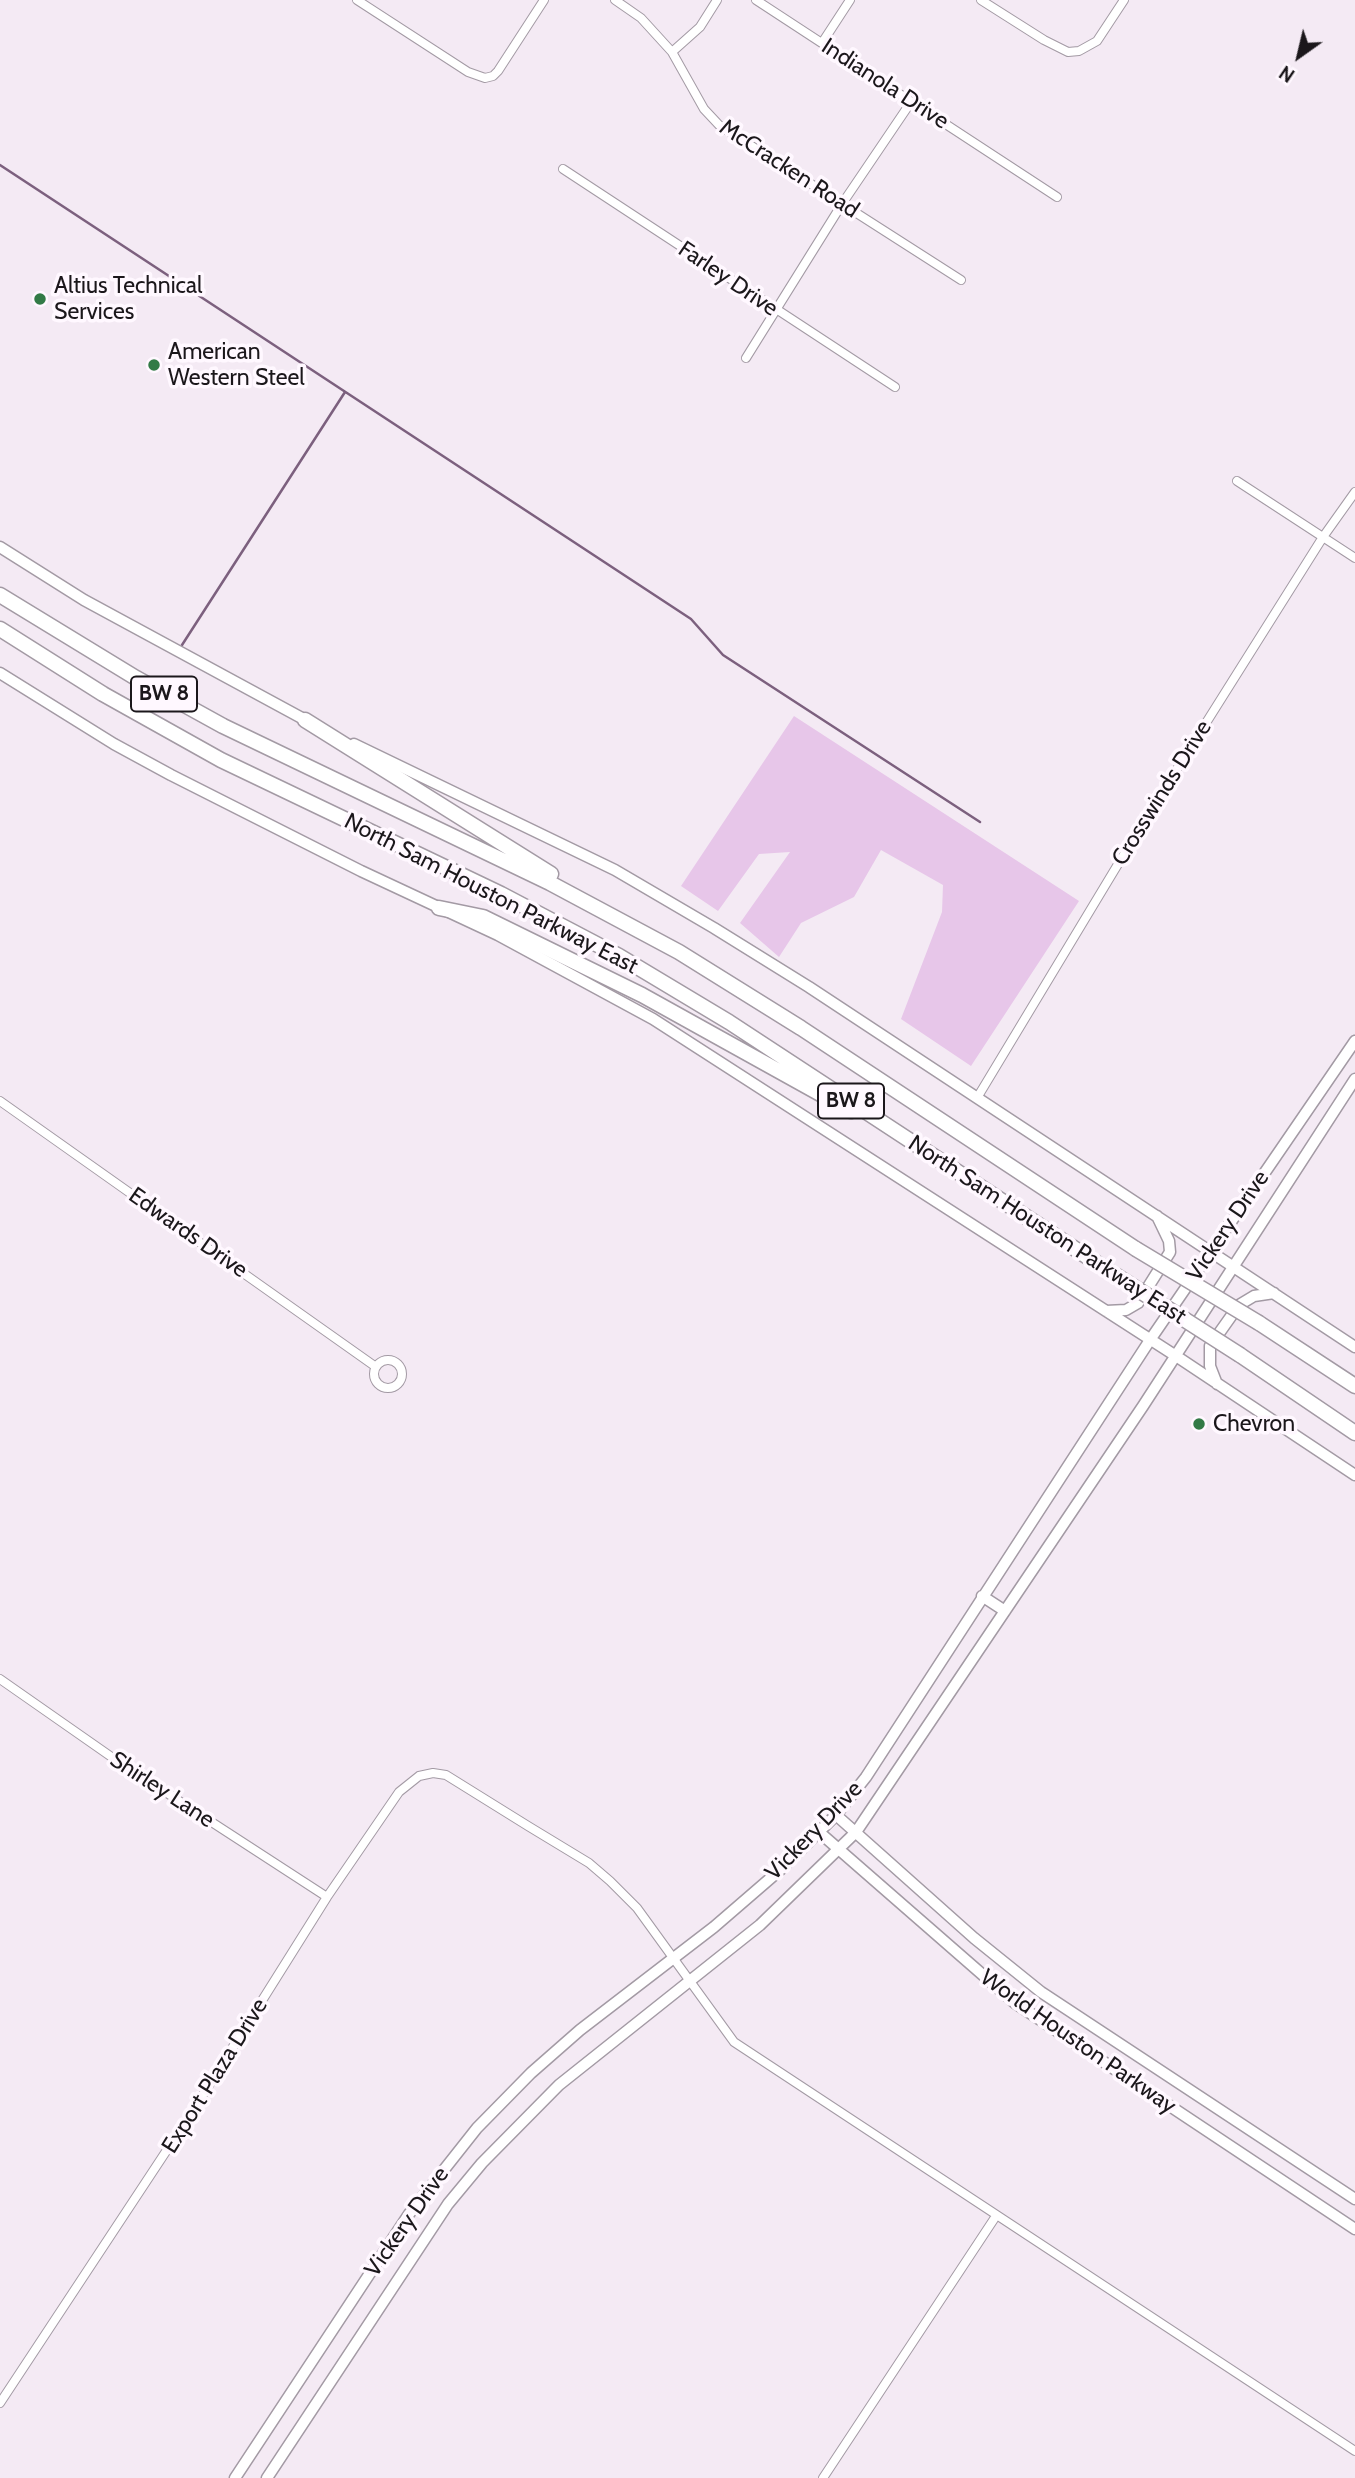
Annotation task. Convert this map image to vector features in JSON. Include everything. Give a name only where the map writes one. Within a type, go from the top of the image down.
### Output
[{"type":"highway","points":[[0,589],[62,634]]},
{"type":"highway","name":"North Sam Houston Parkway East","points":[[0,595],[62,634],[223,726],[503,859],[641,930],[791,1021],[1136,1249],[1259,1323],[1355,1386]]},
{"type":"highway","name":"North Sam Houston Parkway East","points":[[0,629],[103,694],[262,781],[582,935],[729,1022],[1355,1433]]},
{"type":"highway","points":[[0,636],[103,694]]},
{"type":"highway","points":[[305,720],[641,930]]},
{"type":"highway","points":[[439,908],[483,917],[642,995],[945,1162]]},
{"type":"main road","points":[[0,547],[84,600],[305,720],[616,871],[714,928],[799,981],[1355,1347]]},
{"type":"main road","name":"North Sam Houston Parkway East","points":[[0,673],[114,744],[171,775],[498,936],[653,1019],[1176,1356],[1355,1475]]},
{"type":"main road","name":"Vickery Drive","points":[[235,2478],[409,2214],[477,2128],[531,2073],[580,2030],[674,1959],[771,1878],[836,1815],[866,1777],[1150,1340],[1355,1041]]},
{"type":"main road","name":"Vickery Drive","points":[[267,2478],[448,2204],[482,2163],[559,2085],[760,1925],[856,1832],[1176,1356],[1355,1079]]},
{"type":"main road","points":[[1308,1107],[1327,1121]]},
{"type":"main road","points":[[1106,1311],[1126,1310],[1138,1303],[1170,1252],[1169,1241],[1157,1216]]},
{"type":"main road","points":[[1217,1384],[1210,1366],[1210,1346],[1239,1305],[1254,1296],[1273,1293]]},
{"type":"main road","points":[[982,1596],[1005,1611]]},
{"type":"main road","points":[[902,1719],[923,1732]]},
{"type":"main road","name":"World Houston Parkway","points":[[836,1815],[1010,1968],[1087,2024],[1355,2199]]},
{"type":"main road","name":"World Houston Parkway","points":[[819,1832],[1015,2003],[1355,2229]]},
{"type":"main road","points":[[959,1956],[974,1938]]},
{"type":"main road","points":[[1074,2043],[1087,2024]]},
{"type":"main road","points":[[1226,2143],[1239,2123]]},
{"type":"street","points":[[357,0],[468,72],[485,78],[498,71],[544,0]]},
{"type":"street","name":"McCracken Road","points":[[615,0],[641,18],[672,52],[705,109],[719,125],[961,280]]},
{"type":"street","points":[[672,52],[700,27],[718,0]]},
{"type":"street","name":"Indianola Drive","points":[[756,0],[1056,197]]},
{"type":"street","points":[[822,43],[850,0]]},
{"type":"street","points":[[981,0],[1068,52],[1079,51],[1097,41],[1124,0]]},
{"type":"street","points":[[746,358],[842,204],[911,102]]},
{"type":"street","name":"Farley Drive","points":[[563,169],[895,387]]},
{"type":"street","points":[[1237,481],[1355,558]]},
{"type":"street","name":"Crosswinds Drive","points":[[977,1098],[1138,831],[1323,537],[1355,492]]},
{"type":"street","name":"Edwards Drive","points":[[0,1101],[376,1367]]},
{"type":"street","name":"Shirley Lane","points":[[0,1678],[113,1758],[327,1898]]},
{"type":"street","name":"Export Plaza Drive","points":[[0,2403],[172,2143],[327,1898],[399,1791],[419,1776],[433,1773],[446,1775],[589,1863],[637,1908],[674,1959]]},
{"type":"street","points":[[674,1959],[734,2042],[1355,2451]]},
{"type":"street","points":[[823,2478],[996,2216]]},
{"type":"shaded area","points":[[794,716],[1079,901],[971,1066],[901,1019],[942,912],[943,885],[881,850],[854,897],[801,923],[779,957],[740,923],[790,852],[759,854],[718,911],[681,886]]},
{"type":"waterway","points":[[0,165],[691,619],[723,655],[980,822]]},
{"type":"waterway","points":[[182,645],[345,392]]},
{"type":"place","name":"Altius Technical Services","points":[[40,299]]},
{"type":"place","name":"American Western Steel","points":[[154,365]]},
{"type":"place","name":"Chevron","points":[[1199,1424]]}]
